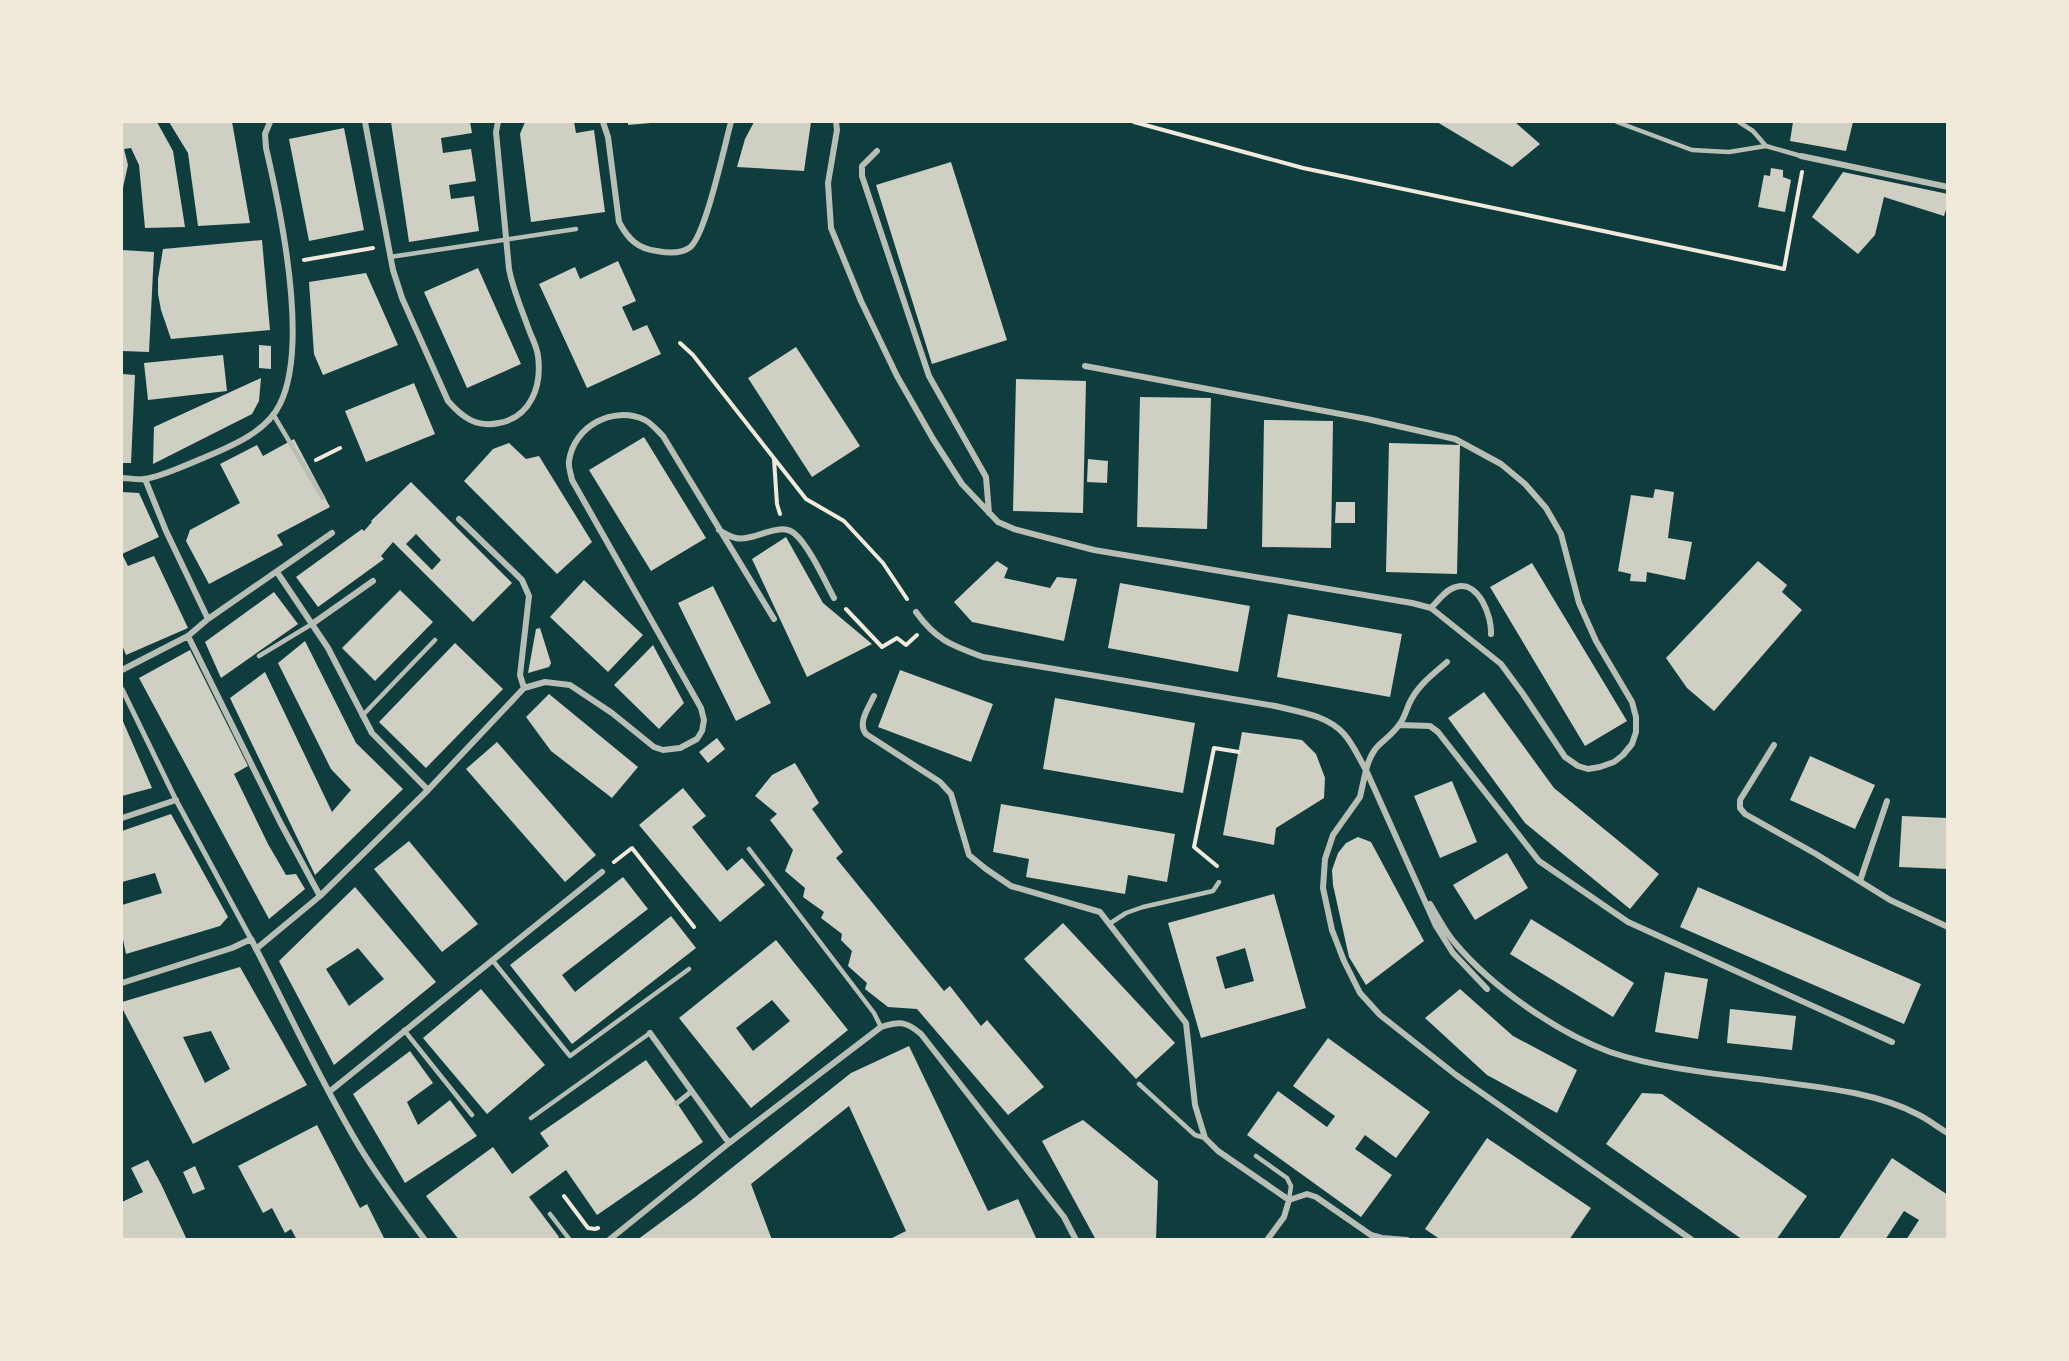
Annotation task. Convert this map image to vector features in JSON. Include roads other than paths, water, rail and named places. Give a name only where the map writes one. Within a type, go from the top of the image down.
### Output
[{"type":"street","points":[[122,478],[145,479],[230,447],[260,428],[279,406],[294,349],[288,263],[266,148],[265,134],[270,122]]},
{"type":"street","points":[[365,122],[390,257],[402,298],[448,401],[470,421],[485,425],[501,423],[525,411],[538,385],[538,355],[512,284],[496,132],[498,122]]},
{"type":"street","points":[[603,122],[608,137],[619,222],[631,240],[648,250],[680,252],[690,248],[696,240],[705,218],[731,122]]},
{"type":"street","points":[[836,122],[837,130],[828,183],[831,228],[861,301],[897,376],[962,484],[998,522],[1014,529],[1094,550],[1431,608],[1501,664],[1565,757],[1578,766],[1588,769],[1614,762],[1632,744],[1636,732],[1636,717],[1632,702],[1596,641],[1579,603],[1561,534],[1546,508],[1525,484],[1501,464],[1455,439],[1367,419],[1085,366]]},
{"type":"street","points":[[877,151],[862,165],[862,176],[928,376],[986,477],[989,513]]},
{"type":"street","points":[[1804,156],[1947,187]]},
{"type":"street","points":[[256,949],[320,896],[428,790],[524,688],[545,682],[570,685],[612,713],[654,747],[663,750],[680,748],[697,739],[702,731],[704,720],[701,708],[572,480],[568,464],[572,451],[586,428],[599,419],[624,415],[643,419],[663,436],[774,619]]},
{"type":"street","points":[[145,479],[166,531],[208,619]]},
{"type":"street","points":[[459,519],[522,580],[529,596],[520,675],[524,688]]},
{"type":"street","points":[[718,530],[737,538],[762,536],[784,529],[794,533],[803,544],[834,598]]},
{"type":"street","points":[[122,670],[188,636],[208,619],[332,533]]},
{"type":"street","points":[[277,572],[341,672],[372,733],[428,790]]},
{"type":"street","points":[[312,624],[373,581]]},
{"type":"street","points":[[1431,608],[1447,592],[1457,586],[1472,588],[1490,615],[1491,634]]},
{"type":"street","points":[[916,612],[927,627],[949,645],[983,657],[1275,706],[1314,715],[1328,721],[1343,732],[1366,770],[1436,926],[1453,953],[1487,989]]},
{"type":"street","points":[[188,636],[280,822],[320,896]]},
{"type":"street","points":[[1447,662],[1423,682],[1399,725],[1377,745],[1369,758],[1360,797],[1333,835],[1325,859],[1323,888],[1332,930],[1344,962],[1360,993],[1380,1015],[1456,1075],[1692,1239]]},
{"type":"street","points":[[122,689],[176,800],[251,939],[329,1092],[367,1157],[425,1239]]},
{"type":"street","points":[[874,696],[862,723],[862,729],[866,734],[940,782],[951,794],[969,855],[1011,886],[1100,912],[1186,1023],[1195,1105],[1205,1138],[1218,1151],[1289,1200]]},
{"type":"street","points":[[1399,725],[1430,726],[1438,732],[1539,861],[1628,922],[1892,1042]]},
{"type":"street","points":[[1774,746],[1740,800],[1740,808],[1744,814],[1890,900],[1947,927]]},
{"type":"street","points":[[122,818],[176,800]]},
{"type":"street","points":[[1860,881],[1887,801]]},
{"type":"street","points":[[329,1092],[602,872]]},
{"type":"street","points":[[1418,884],[1454,941],[1480,970],[1533,1011],[1578,1039],[1612,1053],[1661,1064],[1837,1090],[1878,1099],[1917,1114],[1947,1133]]},
{"type":"street","points":[[122,983],[232,948],[251,939]]},
{"type":"street","points":[[609,1239],[729,1143],[881,1027],[899,1023],[910,1024],[921,1034],[1064,1217],[1076,1239]]},
{"type":"street","points":[[650,1033],[729,1143]]},
{"type":"street","points":[[677,1103],[692,1090]]},
{"type":"street","points":[[1289,1200],[1307,1194],[1316,1197],[1371,1235],[1407,1239]]},
{"type":"street","points":[[1267,1239],[1284,1217],[1289,1200]]},
{"type":"lane","points":[[1617,122],[1692,150],[1729,152],[1766,146],[1804,156]]},
{"type":"lane","points":[[1739,122],[1753,131],[1766,146]]},
{"type":"lane","points":[[390,257],[576,229]]},
{"type":"lane","points":[[273,414],[323,498]]},
{"type":"lane","points":[[259,656],[312,624]]},
{"type":"lane","points":[[362,716],[435,640]]},
{"type":"lane","points":[[749,849],[874,1013],[881,1027]]},
{"type":"lane","points":[[1109,924],[1126,913],[1143,907],[1213,891],[1219,882]]},
{"type":"lane","points":[[493,962],[570,1056],[689,969]]},
{"type":"lane","points":[[404,1030],[472,1115]]},
{"type":"lane","points":[[531,1118],[650,1033]]},
{"type":"lane","points":[[1139,1084],[1195,1135],[1205,1138]]},
{"type":"lane","points":[[1256,1156],[1287,1178],[1291,1186],[1289,1200]]},
{"type":"lane","points":[[550,1215],[570,1239]]}]
